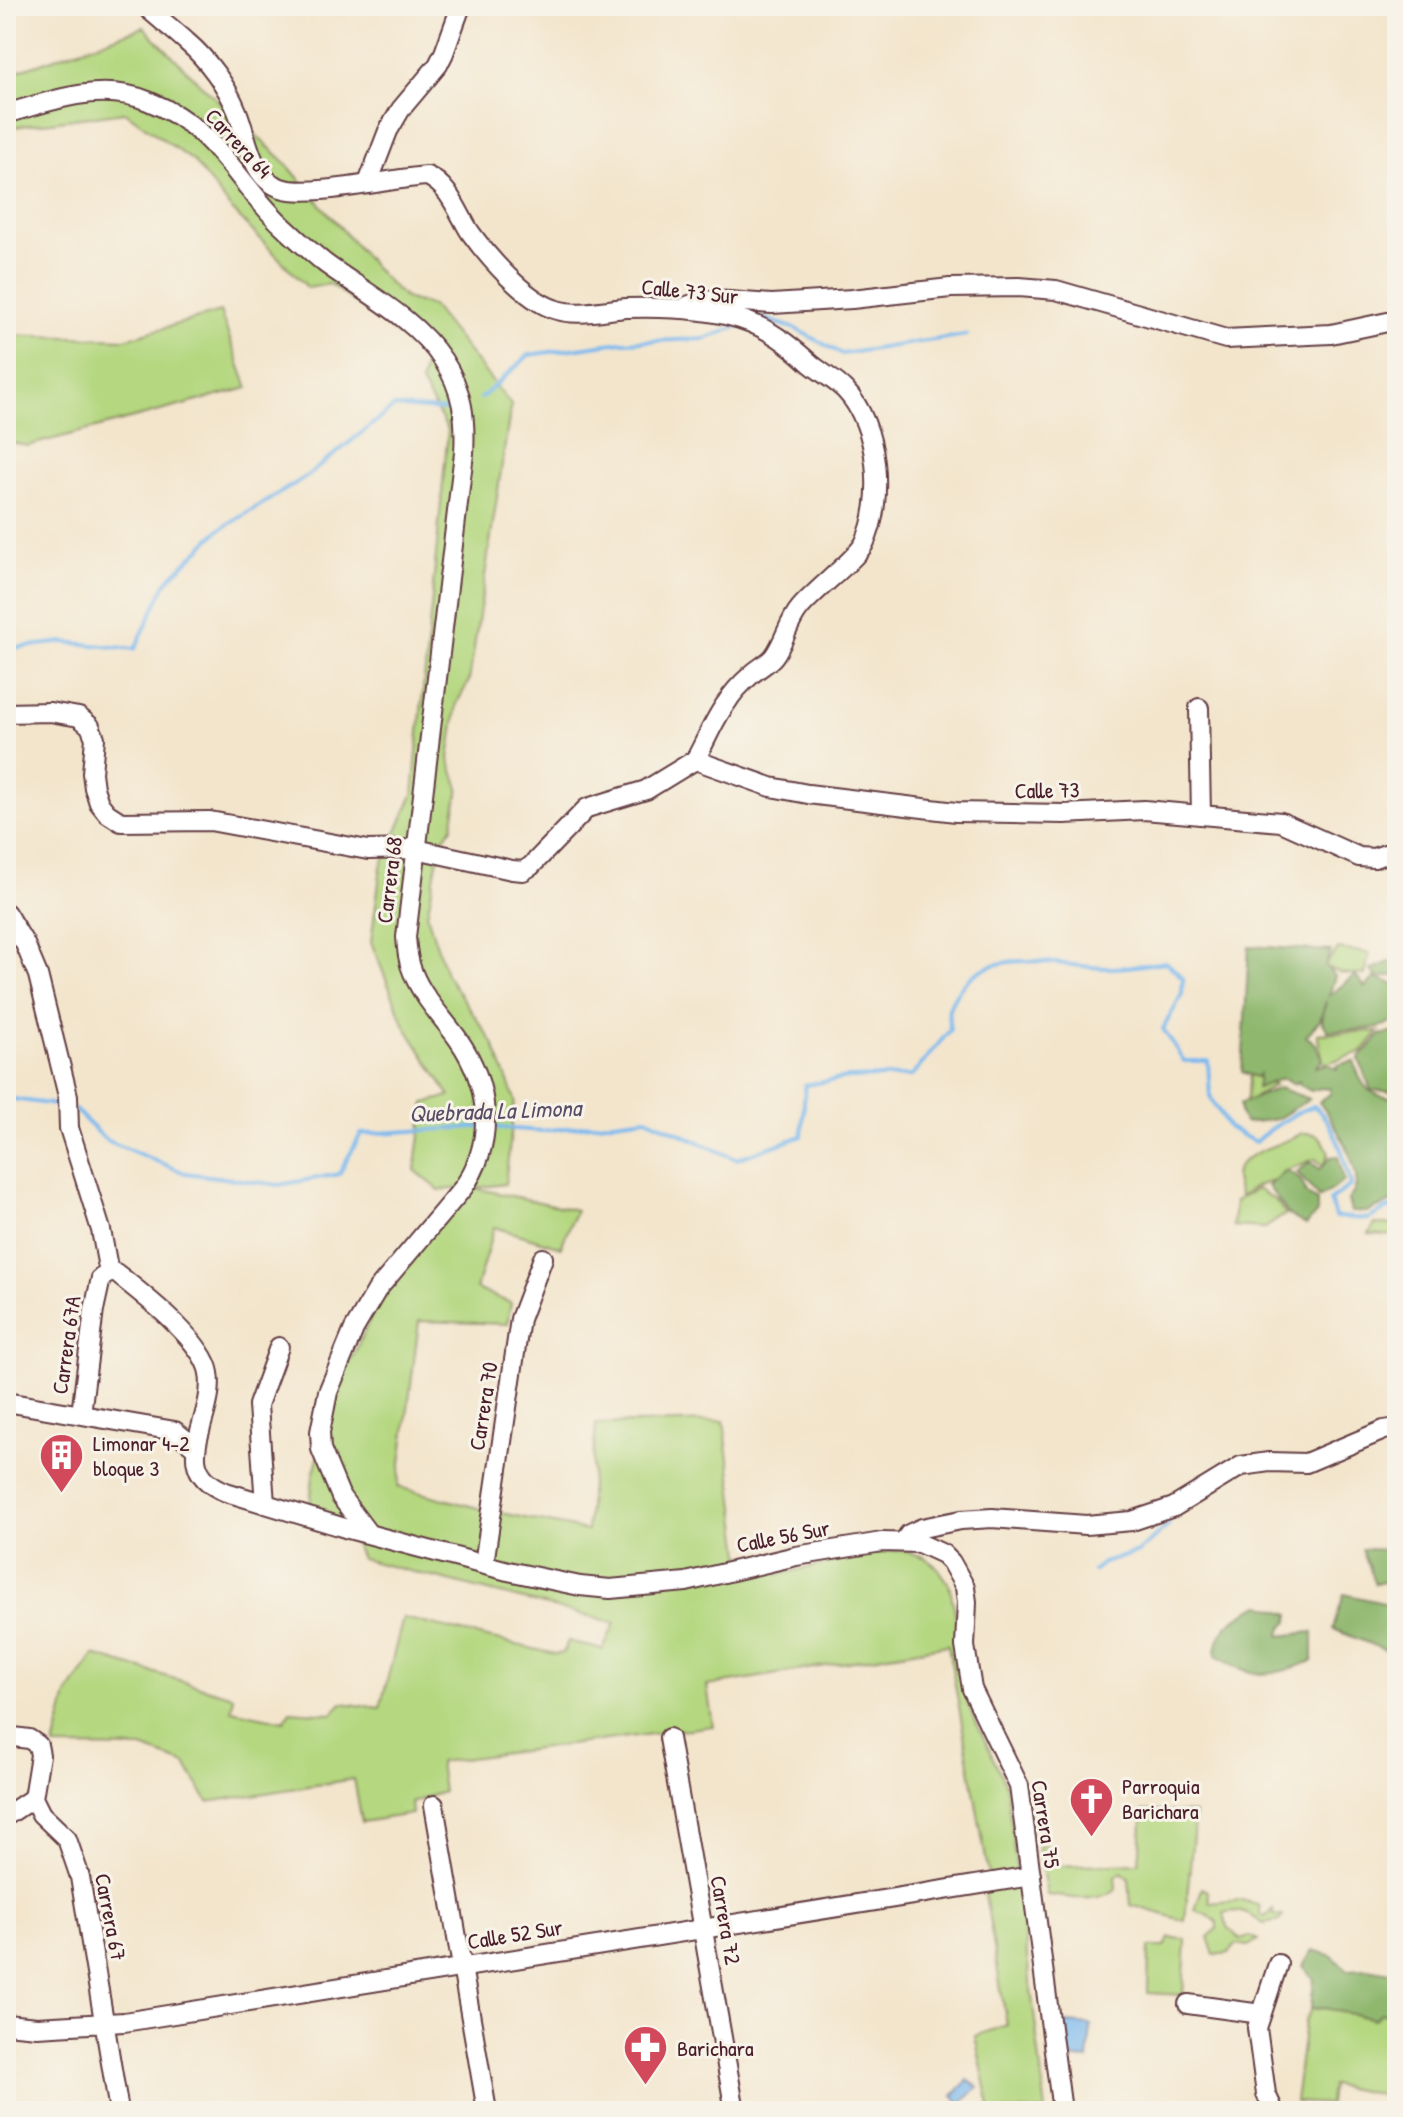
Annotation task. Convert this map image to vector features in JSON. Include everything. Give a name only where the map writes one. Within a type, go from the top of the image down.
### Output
[{"type":"street","name":"Calle 73 Sur","points":[[145,6],[188,42],[224,86],[237,110],[251,154],[268,182],[283,189],[321,189],[427,176],[434,179],[449,196],[471,232],[498,266],[522,288],[556,310],[638,308],[723,314],[750,323],[793,346],[845,390],[856,404],[872,445],[876,475],[874,520],[862,548],[821,584],[797,611],[774,657],[750,676],[726,703],[695,760]]},
{"type":"street","points":[[368,183],[388,131],[401,109],[438,65],[461,6]]},
{"type":"street","name":"Carrera 64","points":[[6,114],[98,92],[122,93],[149,101],[180,117],[207,137],[282,226],[324,262]]},
{"type":"street","name":"Carrera 68","points":[[324,262],[425,337],[444,362],[461,394],[464,409],[464,453],[406,927],[408,959],[420,988],[460,1042],[481,1088],[486,1122],[475,1171],[377,1290],[354,1329],[328,1392],[320,1432],[321,1449],[341,1497],[368,1533]]},
{"type":"street","points":[[677,310],[715,300],[772,304],[950,288],[1019,287],[1056,290],[1226,339],[1331,334],[1397,320]]},
{"type":"street","points":[[1199,708],[1201,815]]},
{"type":"street","points":[[6,713],[50,712],[79,717],[90,726],[95,738],[92,773],[97,795],[107,813],[121,822],[210,821],[368,850],[416,849],[523,871],[543,855],[587,808],[646,790],[695,760]]},
{"type":"street","name":"Calle 73","points":[[695,760],[771,787],[956,812],[1064,814],[1144,810],[1281,822],[1359,857],[1374,858],[1397,850]]},
{"type":"street","points":[[6,913],[25,944],[38,975],[68,1096],[69,1128],[101,1230],[109,1273],[116,1273],[161,1310],[200,1353],[209,1372],[207,1406],[196,1448],[175,1431],[6,1402]]},
{"type":"street","name":"Carrera 70","points":[[484,1564],[520,1319],[543,1258]]},
{"type":"street","name":"Carrera 67A","points":[[81,1414],[94,1310],[101,1278],[109,1273]]},
{"type":"street","points":[[265,1504],[258,1405],[279,1347]]},
{"type":"street","points":[[175,1431],[207,1406]]},
{"type":"street","name":"Calle 56 Sur","points":[[196,1448],[196,1469],[211,1486],[265,1504],[484,1564],[580,1586],[610,1589],[686,1582],[796,1556],[904,1541],[909,1534],[922,1528],[961,1520],[992,1518],[1086,1525],[1132,1521],[1174,1507],[1241,1466],[1269,1462],[1306,1463],[1384,1430],[1397,1428]]},
{"type":"street","name":"Carrera 75","points":[[904,1541],[931,1547],[943,1554],[965,1587],[965,1646],[972,1689],[1019,1786],[1062,2111]]},
{"type":"street","points":[[6,1736],[29,1739],[38,1745],[40,1755],[33,1798],[6,1816]]},
{"type":"street","name":"Carrera 72","points":[[669,1738],[735,2111]]},
{"type":"street","name":"Carrera 67","points":[[33,1798],[41,1814],[67,1839],[80,1877],[119,2111]]},
{"type":"street","points":[[434,1805],[487,2111]]},
{"type":"street","name":"Calle 52 Sur","points":[[6,2024],[37,2027],[106,2024],[1031,1876]]},
{"type":"street","points":[[1274,2111],[1266,2094],[1257,2028],[1278,1964]]},
{"type":"street","points":[[1188,2004],[1261,2014]]},
{"type":"green space","points":[[144,27],[284,161],[380,274],[405,298],[432,306],[511,405],[469,681],[457,703],[449,759],[459,788],[452,827],[441,842],[427,915],[446,974],[493,1043],[515,1100],[505,1184],[475,1188],[576,1210],[561,1247],[494,1227],[476,1289],[511,1303],[507,1324],[419,1321],[398,1487],[587,1531],[596,1424],[724,1421],[741,1554],[780,1574],[874,1553],[902,1550],[924,1557],[938,1568],[949,1584],[968,1705],[1006,1785],[1046,2111],[991,2111],[975,2036],[1007,2025],[985,1894],[989,1876],[948,1645],[707,1686],[713,1726],[439,1762],[443,1792],[411,1803],[412,1814],[362,1822],[354,1779],[208,1802],[186,1764],[142,1748],[54,1747],[67,1695],[94,1655],[233,1696],[232,1710],[284,1721],[290,1711],[332,1714],[342,1703],[380,1708],[403,1618],[555,1654],[563,1653],[568,1641],[603,1650],[615,1623],[361,1559],[353,1540],[310,1505],[313,1476],[335,1394],[379,1300],[466,1188],[439,1190],[415,1170],[425,1103],[450,1096],[405,1026],[371,942],[381,866],[413,795],[448,430],[421,383],[426,356],[330,284],[308,288],[232,210],[193,161],[125,112],[6,128],[6,75]]},
{"type":"green space","points":[[220,312],[248,388],[27,446],[6,441],[6,335],[125,339]]},
{"type":"green space","points":[[1249,946],[1331,951],[1325,966],[1335,976],[1329,996],[1355,975],[1365,987],[1375,978],[1397,985],[1397,1020],[1372,1028],[1328,1031],[1322,1021],[1326,1001],[1320,1020],[1306,1036],[1316,1044],[1322,1060],[1316,1067],[1327,1064],[1337,1069],[1338,1065],[1354,1061],[1368,1089],[1380,1096],[1397,1098],[1397,1200],[1367,1212],[1351,1212],[1348,1200],[1355,1189],[1355,1169],[1338,1132],[1319,1102],[1330,1094],[1331,1089],[1311,1091],[1300,1085],[1299,1081],[1295,1084],[1283,1078],[1257,1088],[1259,1074],[1256,1077],[1242,1072]]},
{"type":"green space","points":[[1338,949],[1369,953],[1365,975],[1340,973],[1324,966]]},
{"type":"green space","points":[[1397,959],[1397,975],[1378,978],[1371,970]]},
{"type":"green space","points":[[1379,1031],[1362,1052],[1324,1064],[1317,1034]]},
{"type":"green space","points":[[1397,1032],[1397,1092],[1371,1090],[1359,1059],[1380,1035]]},
{"type":"green space","points":[[1250,1074],[1274,1085],[1246,1102]]},
{"type":"green space","points":[[1279,1088],[1309,1099],[1277,1119],[1245,1123],[1240,1104]]},
{"type":"green space","points":[[1302,1133],[1316,1135],[1322,1140],[1329,1153],[1324,1166],[1315,1159],[1286,1170],[1283,1177],[1255,1187],[1240,1197],[1235,1178],[1243,1162]]},
{"type":"green space","points":[[1338,1156],[1344,1181],[1319,1198],[1297,1172],[1310,1162],[1320,1169],[1331,1157]]},
{"type":"green space","points":[[1285,1170],[1297,1176],[1306,1194],[1317,1201],[1317,1213],[1306,1225],[1289,1215],[1268,1186]]},
{"type":"green space","points":[[1257,1189],[1275,1200],[1286,1214],[1265,1228],[1233,1226],[1235,1201]]},
{"type":"green space","points":[[1375,1224],[1397,1225],[1397,1236],[1369,1234]]},
{"type":"green space","points":[[1393,1536],[1397,1536],[1397,1579],[1375,1584],[1362,1549],[1393,1550]]},
{"type":"green space","points":[[1344,1594],[1397,1606],[1397,1655],[1333,1629]]},
{"type":"green space","points":[[1261,1605],[1290,1614],[1280,1636],[1313,1632],[1313,1661],[1263,1674],[1243,1670],[1216,1656],[1224,1630],[1244,1613]]},
{"type":"green space","points":[[1143,1811],[1195,1813],[1185,1921],[1131,1905],[1129,1879],[1122,1872],[1115,1877],[1116,1889],[1100,1897],[1047,1895],[1038,1846],[1045,1845],[1055,1866],[1139,1863]]},
{"type":"green space","points":[[1202,1888],[1208,1891],[1210,1903],[1242,1900],[1260,1906],[1260,1914],[1265,1917],[1273,1909],[1273,1915],[1283,1916],[1279,1921],[1264,1924],[1240,1912],[1224,1913],[1227,1927],[1240,1939],[1250,1936],[1258,1940],[1248,1946],[1237,1944],[1229,1953],[1214,1955],[1208,1937],[1217,1929],[1217,1922],[1195,1910]]},
{"type":"green space","points":[[1169,1938],[1186,1939],[1183,1995],[1148,1993],[1149,1947],[1165,1947]]},
{"type":"green space","points":[[1313,1950],[1332,1956],[1348,1970],[1368,1969],[1397,1974],[1397,2017],[1381,2013],[1374,2019],[1325,2008],[1311,2009],[1314,1979],[1303,1966]]},
{"type":"green space","points":[[1325,2008],[1374,2019],[1381,2013],[1397,2017],[1397,2098],[1331,2085],[1329,2104],[1295,2102],[1305,2021],[1311,2009]]},
{"type":"water","points":[[1066,2023],[1091,2025],[1088,2060],[1063,2058]]},
{"type":"water","points":[[968,2080],[978,2087],[961,2104],[953,2095]]},
{"type":"waterway","points":[[762,318],[796,329],[842,354],[966,335]]},
{"type":"waterway","points":[[481,398],[529,355],[621,342],[705,339],[739,326]]},
{"type":"waterway","points":[[6,649],[63,642],[135,649],[167,581],[219,530],[306,477],[394,407],[447,410]]},
{"type":"waterway","points":[[489,1127],[542,1131],[646,1118],[736,1159],[802,1136],[805,1085],[848,1078],[912,1076],[950,1030],[949,1009],[959,990],[973,975],[990,966],[1029,961],[1110,968],[1166,962],[1183,978],[1182,994],[1163,1029],[1184,1061],[1208,1061],[1210,1097],[1229,1128],[1255,1142],[1283,1121],[1314,1106],[1334,1132],[1351,1185],[1330,1200],[1335,1217],[1368,1219],[1397,1207]]},
{"type":"waterway","name":"Quebrada La Limona","points":[[6,1098],[63,1106]]},
{"type":"waterway","name":"Quebrada La Limona","points":[[75,1110],[106,1140],[185,1173],[279,1185],[339,1174],[361,1134],[480,1127]]},
{"type":"waterway","points":[[1093,1571],[1103,1563],[1138,1552],[1169,1525]]},
{"type":"place","name":"Limonar 4-2 bloque 3","points":[[62,1495]]},
{"type":"place","name":"Parroquia Barichara","points":[[1091,1838]]},
{"type":"place","name":"Barichara","points":[[646,2087]]}]
